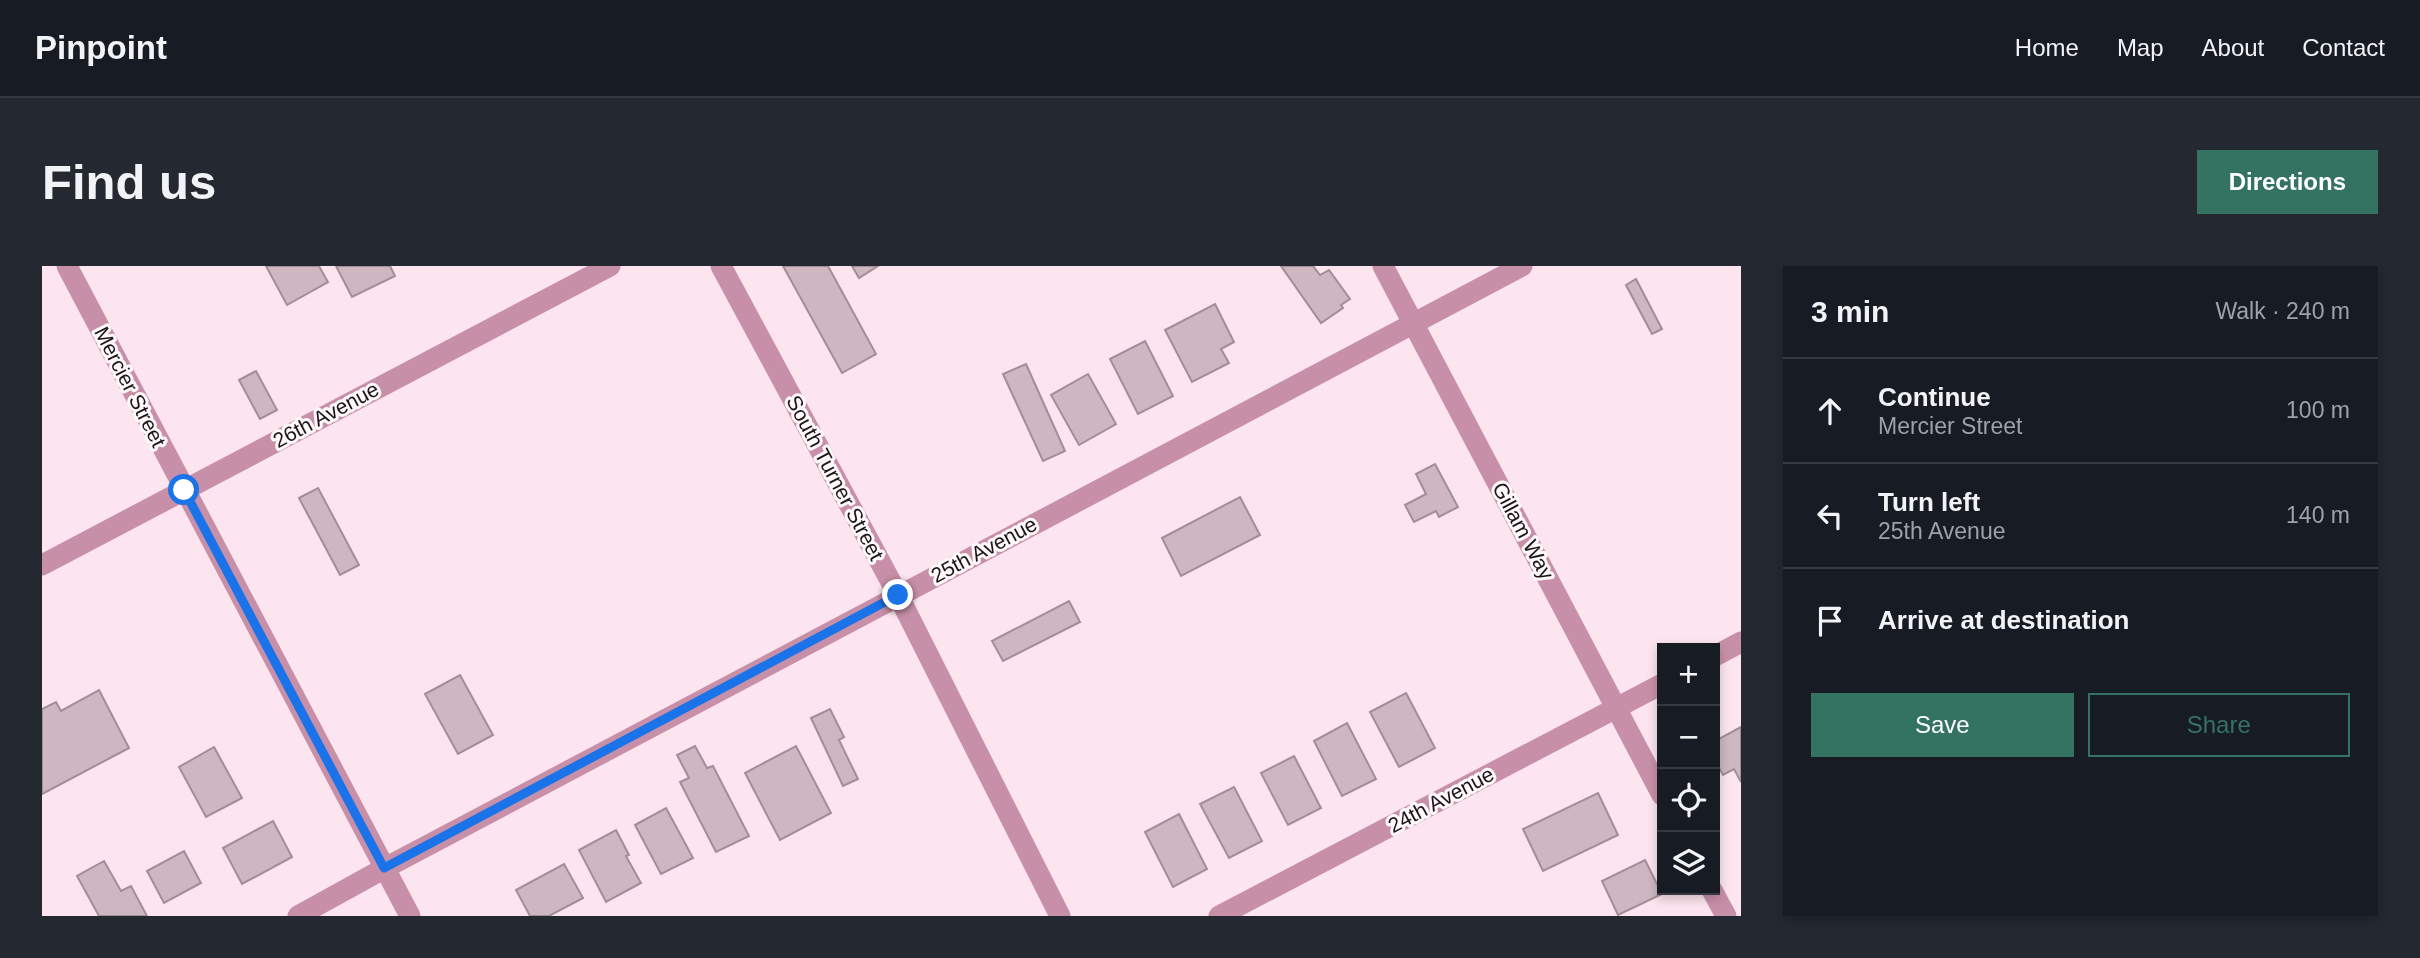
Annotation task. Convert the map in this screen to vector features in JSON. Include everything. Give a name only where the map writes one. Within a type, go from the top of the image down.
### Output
[{"type":"street","name":"Mercier Street","points":[[67,266],[410,916]]},
{"type":"street","name":"26th Avenue","points":[[42,565],[610,266]]},
{"type":"street","name":"South Turner Street","points":[[721,266],[898,595],[1059,916]]},
{"type":"street","name":"Gillam Way","points":[[1384,266],[1657,786]]},
{"type":"street","name":"25th Avenue","points":[[298,916],[1522,266]]},
{"type":"street","points":[[1720,653],[1741,642]]},
{"type":"street","name":"24th Avenue","points":[[1219,916],[1657,687]]},
{"type":"street","points":[[1715,895],[1726,916]]},
{"type":"building","points":[[266,266],[319,266],[328,282],[287,305]]},
{"type":"building","points":[[336,266],[390,266],[395,276],[352,297]]},
{"type":"building","points":[[783,266],[828,266],[876,354],[842,373]]},
{"type":"building","points":[[852,266],[878,266],[859,278]]},
{"type":"building","points":[[1281,266],[1313,266],[1320,275],[1329,270],[1350,299],[1341,305],[1343,308],[1321,323]]},
{"type":"building","points":[[1636,279],[1662,329],[1652,334],[1626,285]]},
{"type":"building","points":[[1215,304],[1234,342],[1221,349],[1229,363],[1192,382],[1165,330]]},
{"type":"building","points":[[1145,341],[1173,396],[1138,414],[1110,359]]},
{"type":"building","points":[[1026,364],[1065,451],[1043,461],[1003,374]]},
{"type":"building","points":[[256,371],[277,410],[260,419],[239,380]]},
{"type":"building","points":[[1088,374],[1116,424],[1079,445],[1051,395]]},
{"type":"building","points":[[1435,464],[1458,507],[1439,517],[1436,511],[1414,522],[1405,505],[1426,494],[1416,474]]},
{"type":"building","points":[[318,488],[359,565],[340,575],[299,498]]},
{"type":"building","points":[[1240,497],[1260,535],[1181,576],[1162,538]]},
{"type":"building","points":[[1069,601],[1080,622],[1003,661],[992,641]]},
{"type":"building","points":[[460,675],[493,735],[458,754],[425,694]]},
{"type":"building","points":[[99,690],[129,748],[42,794],[42,709],[56,702],[61,711]]},
{"type":"building","points":[[1406,693],[1435,748],[1399,767],[1370,712]]},
{"type":"building","points":[[830,709],[844,737],[839,740],[858,779],[843,786],[811,718]]},
{"type":"building","points":[[1347,723],[1376,779],[1342,796],[1314,741]]},
{"type":"building","points":[[1741,727],[1741,782],[1734,769],[1723,775],[1720,769],[1720,738]]},
{"type":"building","points":[[695,746],[707,768],[713,766],[749,836],[716,852],[680,782],[689,778],[677,755]]},
{"type":"building","points":[[796,746],[831,813],[780,840],[745,773]]},
{"type":"building","points":[[214,747],[242,798],[206,817],[179,767]]},
{"type":"building","points":[[1294,756],[1321,808],[1288,825],[1261,773]]},
{"type":"building","points":[[1234,787],[1262,841],[1229,858],[1200,804]]},
{"type":"building","points":[[1598,793],[1618,835],[1543,871],[1523,829]]},
{"type":"building","points":[[666,808],[693,858],[661,874],[635,825]]},
{"type":"building","points":[[1179,814],[1207,869],[1173,887],[1145,832]]},
{"type":"building","points":[[273,821],[292,857],[242,884],[223,848]]},
{"type":"building","points":[[616,830],[641,883],[606,902],[579,850]]},
{"type":"building","points":[[184,851],[201,883],[164,903],[147,871]]},
{"type":"building","points":[[1645,860],[1657,884],[1657,895],[1660,895],[1618,915],[1602,881]]},
{"type":"building","points":[[104,861],[121,891],[131,886],[147,916],[99,916],[77,876]]},
{"type":"building","points":[[564,864],[583,898],[549,916],[530,916],[516,890]]},
{"type":"route","points":[[184,490],[384,868],[898,595]]}]
